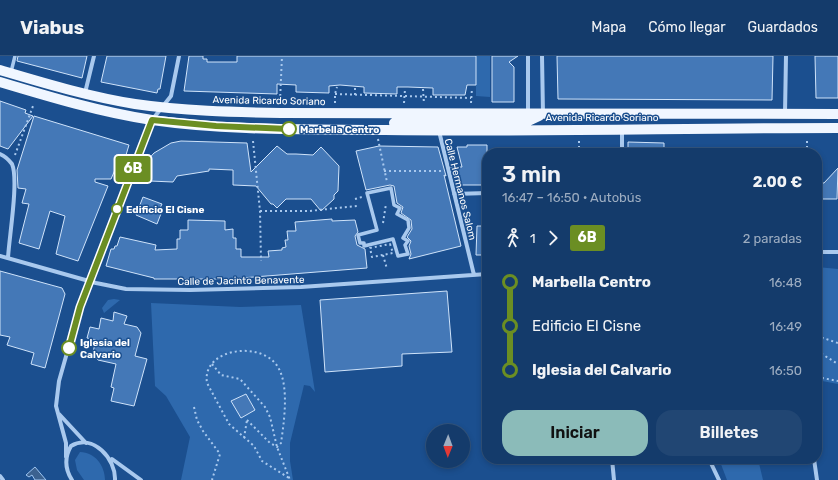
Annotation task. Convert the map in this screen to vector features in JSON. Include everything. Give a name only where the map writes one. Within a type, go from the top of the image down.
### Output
[{"type":"main road","name":"Avenida Ricardo Soriano","points":[[0,70],[85,93],[134,104],[220,112],[535,115],[838,114]]},
{"type":"main road","name":"Avenida Ricardo Soriano","points":[[0,82],[82,105],[152,120],[277,129],[554,130],[838,128]]},
{"type":"main road","points":[[134,104],[144,109],[152,120]]},
{"type":"main road","name":"Avenida Ricardo Soriano","points":[[367,130],[389,123],[524,123],[535,115]]},
{"type":"main road","points":[[535,115],[554,130]]},
{"type":"street","points":[[11,73],[15,56]]},
{"type":"street","points":[[85,93],[94,56]]},
{"type":"street","points":[[72,480],[66,467],[64,437],[56,398],[58,385],[80,307],[152,120],[164,107],[171,96],[179,56]]},
{"type":"street","points":[[528,56],[535,115]]},
{"type":"street","points":[[535,115],[542,56]]},
{"type":"street","points":[[785,113],[786,56]]},
{"type":"street","points":[[622,129],[622,148]]},
{"type":"street","name":"Calle Hermanos Salom","points":[[438,130],[474,275]]},
{"type":"street","points":[[0,154],[8,159],[12,164],[14,178],[8,258]]},
{"type":"street","points":[[391,188],[394,205],[400,208],[397,214],[408,220],[409,228],[403,238],[408,241],[405,245],[408,254],[398,256],[393,240],[364,246],[364,243],[360,243],[358,235],[377,230],[367,193],[391,188]]},
{"type":"street","points":[[454,194],[482,193]]},
{"type":"street","points":[[822,252],[838,252]]},
{"type":"street","name":"Calle de Jacinto Benavente","points":[[0,256],[90,281],[126,289],[253,289],[482,274]]},
{"type":"street","points":[[58,412],[86,443]]},
{"type":"street","points":[[66,457],[71,446],[86,443],[98,448],[141,480]]},
{"type":"street","points":[[109,457],[114,467],[115,480]]},
{"type":"street","points":[[612,464],[614,480]]},
{"type":"street","points":[[711,464],[719,480]]},
{"type":"street","points":[[815,464],[817,480]]},
{"type":"street","points":[[0,476],[3,480]]},
{"type":"path","points":[[280,101],[282,56]]},
{"type":"path","points":[[335,103],[334,94],[337,87]]},
{"type":"path","points":[[355,88],[355,95]]},
{"type":"path","points":[[471,106],[472,88]]},
{"type":"path","points":[[404,104],[405,89]]},
{"type":"path","points":[[423,89],[424,105]]},
{"type":"path","points":[[334,94],[471,98]]},
{"type":"path","points":[[14,158],[33,106]]},
{"type":"path","points":[[579,148],[580,139]]},
{"type":"path","points":[[807,139],[807,148]]},
{"type":"path","points":[[253,141],[260,211],[261,262]]},
{"type":"path","points":[[384,171],[445,172]]},
{"type":"path","points":[[260,211],[309,211],[357,206]]},
{"type":"path","points":[[372,257],[393,253]]},
{"type":"path","points":[[383,255],[387,269]]},
{"type":"path","points":[[822,338],[838,343]]},
{"type":"path","points":[[277,447],[281,442],[284,402],[282,378],[275,363],[268,357],[248,350],[230,353],[211,364],[206,376],[207,383],[222,415],[235,431],[256,448],[262,461],[290,479]]},
{"type":"path","points":[[822,353],[838,364]]},
{"type":"path","points":[[211,364],[221,375],[240,380],[258,397],[270,417],[277,447],[290,479]]},
{"type":"path","points":[[822,378],[838,381]]},
{"type":"path","points":[[194,407],[197,420],[220,454],[212,480]]},
{"type":"path","points":[[244,438],[246,420],[270,443],[277,447]]},
{"type":"shaded area","points":[[476,56],[490,56],[490,97],[476,96]]},
{"type":"shaded area","points":[[822,267],[838,269],[838,384],[822,381]]},
{"type":"shaded area","points":[[108,300],[120,300],[104,313],[102,308]]},
{"type":"shaded area","points":[[151,303],[240,307],[301,305],[315,392],[310,386],[304,385],[290,443],[290,461],[293,480],[181,480],[190,437],[166,396],[155,386]]},
{"type":"shaded area","points":[[80,452],[90,454],[95,457],[101,465],[105,475],[105,480],[84,480],[77,470],[75,460]]},
{"type":"shaded area","points":[[721,464],[759,464],[763,480],[727,480]]},
{"type":"shaded area","points":[[35,467],[46,480],[35,480],[32,475],[29,477],[26,475]]},
{"type":"building","points":[[18,56],[87,56],[82,78],[17,61]]},
{"type":"building","points":[[107,56],[166,56],[160,89],[158,89],[157,93],[101,82]]},
{"type":"building","points":[[189,56],[203,56],[203,59],[207,59],[207,62],[237,62],[237,56],[476,56],[476,85],[467,85],[465,95],[433,95],[433,88],[408,87],[397,87],[397,94],[364,93],[364,87],[340,85],[329,86],[329,93],[296,92],[296,85],[277,84],[277,94],[184,91]]},
{"type":"building","points":[[492,56],[518,56],[509,62],[514,67],[514,102],[492,102]]},
{"type":"building","points":[[557,56],[773,56],[772,100],[558,99]]},
{"type":"building","points":[[815,56],[838,56],[838,98],[816,98]]},
{"type":"building","points":[[0,101],[26,110],[25,113],[33,116],[8,149],[0,146]]},
{"type":"building","points":[[34,116],[129,145],[123,165],[118,163],[111,179],[95,179],[95,182],[108,186],[78,261],[56,254],[65,216],[50,211],[39,249],[19,243],[29,204],[22,203],[26,189],[18,188],[17,170]]},
{"type":"building","points":[[181,141],[247,143],[251,172],[277,146],[287,154],[313,155],[321,147],[339,166],[338,191],[334,195],[334,199],[321,211],[311,199],[286,199],[277,208],[271,204],[256,186],[233,185],[233,170],[209,169],[209,171],[177,176],[173,182],[150,181],[151,178],[139,173],[143,165],[154,153],[171,143]]},
{"type":"building","points":[[628,142],[664,143],[664,148],[628,148]]},
{"type":"building","points":[[467,145],[487,145],[487,148],[482,148],[482,185],[462,185],[455,181],[451,167],[462,167],[457,147],[467,147]]},
{"type":"building","points":[[379,146],[438,147],[446,176],[444,175],[461,246],[409,259],[411,254],[409,246],[411,241],[407,237],[412,229],[411,220],[401,213],[403,207],[397,203],[394,186],[390,185],[366,190],[356,151]]},
{"type":"building","points":[[838,168],[837,199],[822,199],[822,183],[824,183]]},
{"type":"building","points":[[143,197],[162,204],[159,210],[162,211],[157,224],[136,215]]},
{"type":"building","points":[[332,219],[332,221],[355,220],[358,232],[355,236],[357,245],[365,249],[367,268],[229,279],[154,279],[106,266],[111,249],[114,249],[115,246],[117,246],[120,237],[156,245],[155,250],[177,249],[177,239],[180,239],[180,230],[188,230],[188,220],[225,221],[225,230],[233,229],[233,238],[236,238],[236,249],[241,249],[241,257],[269,257],[268,251],[282,250],[282,248],[286,247],[285,240],[288,240],[287,231],[296,231],[295,222]]},
{"type":"building","points":[[477,226],[482,226],[482,255],[476,255]]},
{"type":"building","points":[[0,271],[62,288],[65,294],[45,368],[31,364],[34,353],[7,345],[10,337],[0,335]]},
{"type":"building","points":[[447,291],[452,352],[402,354],[402,366],[325,372],[320,300]]},
{"type":"building","points":[[114,312],[127,316],[124,324],[137,327],[141,333],[135,356],[147,359],[134,406],[111,401],[114,388],[111,387],[116,364],[98,360],[93,352],[96,340],[87,338],[90,327],[99,329],[101,318],[113,321]]},
{"type":"building","points":[[246,394],[255,410],[241,418],[231,401]]},
{"type":"bus line","name":"6B","points":[[69,348],[80,307],[152,120],[216,126],[289,129]]},
{"type":"place","name":"Marbella Centro","points":[[289,129]]},
{"type":"place","name":"Edificio El Cisne","points":[[117,209]]},
{"type":"place","name":"Iglesia del Calvario","points":[[69,348]]}]
